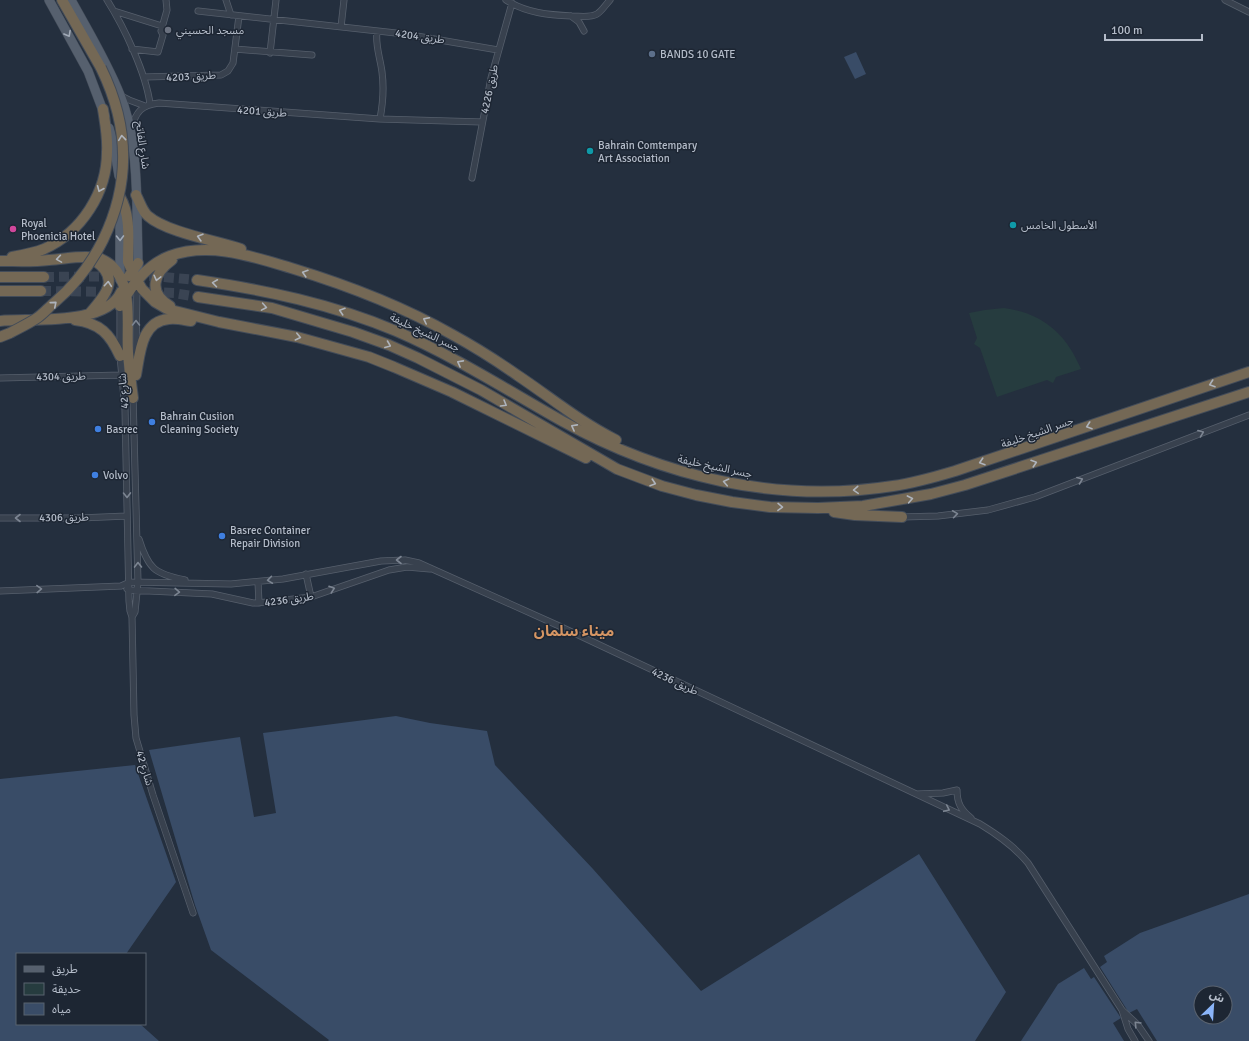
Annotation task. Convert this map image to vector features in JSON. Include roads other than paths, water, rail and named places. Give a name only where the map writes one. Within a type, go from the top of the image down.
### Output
[{"type":"highway","points":[[0,337],[38,318],[70,289],[90,263],[114,216],[119,198],[122,180],[123,148],[120,123],[114,96],[101,68],[62,0]]},
{"type":"highway","points":[[0,260],[31,253],[45,248],[71,232],[92,208],[104,180],[106,166],[107,137],[103,109]]},
{"type":"highway","points":[[136,195],[148,216],[158,223],[178,231],[255,254],[276,264]]},
{"type":"highway","points":[[120,197],[126,211],[128,262],[132,272],[142,289],[155,302],[167,308],[218,322],[297,337],[337,347],[394,366],[452,392],[585,458],[662,486],[732,502],[770,507],[818,508],[863,506],[901,500],[951,489],[1249,392]]},
{"type":"highway","points":[[120,306],[123,292],[137,281],[145,272],[157,262],[184,252],[201,250],[232,253],[276,264],[356,290],[409,312],[454,335],[517,375],[596,430],[634,449],[647,461]]},
{"type":"highway","points":[[183,313],[166,304],[156,291],[155,286],[156,277],[162,268],[184,252]]},
{"type":"highway","points":[[0,260],[50,260],[87,256],[100,258],[108,262],[119,274],[123,292],[133,398]]},
{"type":"highway","points":[[87,256],[105,269],[109,280],[107,292],[89,315]]},
{"type":"highway","points":[[0,321],[81,317],[89,315],[118,300],[138,263]]},
{"type":"highway","points":[[0,277],[44,277]]},
{"type":"highway","name":"جسر الشيخ خليفة","points":[[197,280],[272,292],[352,314],[423,343],[588,434],[647,461],[702,477],[770,489],[854,491],[894,486],[956,471],[1249,372]]},
{"type":"highway","points":[[0,291],[41,291]]},
{"type":"highway","points":[[198,296],[272,308],[353,332],[388,345],[418,358],[481,390],[616,469]]},
{"type":"highway","points":[[55,318],[94,324],[107,334],[120,356]]},
{"type":"highway","points":[[136,375],[143,341],[146,334],[154,325],[168,319],[218,322]]},
{"type":"highway","points":[[818,508],[855,515],[902,517]]},
{"type":"main road","points":[[49,0],[88,71],[110,131],[118,168],[120,197],[119,274]]},
{"type":"main road","name":"شارع الفاتح","points":[[71,0],[105,61],[121,95],[130,132],[135,162],[138,263],[137,281]]},
{"type":"street","points":[[107,0],[114,11],[132,49],[147,86],[147,105],[134,119],[130,132]]},
{"type":"street","points":[[132,49],[158,52],[163,36],[161,31],[167,10],[166,0]]},
{"type":"street","points":[[226,0],[231,15]]},
{"type":"street","points":[[270,53],[276,0]]},
{"type":"street","points":[[340,27],[344,0]]},
{"type":"street","points":[[506,0],[519,7],[542,13],[569,16],[586,16],[598,13],[610,0]]},
{"type":"street","points":[[1225,0],[1249,12]]},
{"type":"street","name":"طريق 4226","points":[[380,119],[482,122],[498,50],[512,3]]},
{"type":"street","points":[[114,11],[162,26]]},
{"type":"street","name":"طريق 4204","points":[[198,11],[437,38],[498,50]]},
{"type":"street","name":"طريق 4203","points":[[144,77],[204,76],[225,73],[233,63],[239,16]]},
{"type":"street","points":[[569,16],[579,22],[584,31]]},
{"type":"street","points":[[376,31],[383,86],[380,119]]},
{"type":"street","points":[[234,49],[270,53],[312,55]]},
{"type":"street","name":"طريق 4201","points":[[121,95],[128,100],[147,105],[183,104],[380,119]]},
{"type":"street","points":[[472,178],[482,122]]},
{"type":"street","name":"شارع الفاتح","points":[[136,306],[137,281]]},
{"type":"street","name":"شارع 42","points":[[120,306],[120,356],[125,409],[129,590],[130,611],[132,617],[134,715],[136,738],[153,795],[193,913]]},
{"type":"street","name":"شارع 42","points":[[132,617],[135,612],[138,591],[133,398],[136,375],[136,306]]},
{"type":"street","name":"طريق 4304","points":[[0,378],[122,375]]},
{"type":"street","points":[[902,517],[938,516],[988,510],[1035,497],[1249,415]]},
{"type":"street","points":[[125,446],[134,446]]},
{"type":"street","name":"طريق 4306","points":[[0,518],[80,518],[127,516]]},
{"type":"street","points":[[137,532],[143,552],[152,568],[168,576],[197,583]]},
{"type":"street","name":"طريق 4236","points":[[138,582],[231,584],[258,582],[363,564],[394,560],[412,561],[436,570],[980,824]]},
{"type":"street","name":"طريق 4236","points":[[138,591],[212,594],[246,602],[259,603],[311,596],[388,570],[407,567],[436,570]]},
{"type":"street","points":[[306,574],[311,596]]},
{"type":"street","points":[[0,591],[121,586],[130,582],[138,582]]},
{"type":"street","points":[[258,582],[259,603]]},
{"type":"street","points":[[121,586],[129,590],[138,591]]},
{"type":"street","name":"طريق 4236","points":[[914,793],[943,793],[957,790],[957,799],[960,806],[967,814],[980,824]]},
{"type":"street","points":[[980,824],[1004,839],[1028,863],[1122,1010],[1128,1028],[1135,1041]]},
{"type":"street","points":[[1122,1010],[1138,1025],[1149,1041]]},
{"type":"water","points":[[856,52],[866,74],[855,79],[844,57]]},
{"type":"water","points":[[396,716],[430,723],[487,731],[495,765],[593,869],[701,991],[919,854],[1006,992],[975,1041],[328,1041],[329,1040],[211,950],[195,905],[149,750],[240,737],[254,817],[276,813],[263,733]]},
{"type":"water","points":[[135,765],[176,882],[127,953],[16,953],[16,1025],[141,1025],[159,1041],[0,1041],[0,779]]},
{"type":"water","points":[[1249,894],[1249,1041],[1157,1041],[1137,1009],[1129,1013],[1100,967],[1107,962],[1104,956],[1140,933]]},
{"type":"water","points":[[1084,968],[1091,979],[1094,977],[1121,1018],[1113,1023],[1124,1041],[1021,1041],[1058,984]]},
{"type":"tunnel","points":[[44,277],[152,276],[197,280]]},
{"type":"tunnel","points":[[41,291],[127,292]]},
{"type":"tunnel","points":[[149,292],[174,293],[198,297]]},
{"type":"place","name":"مسجد الحسيني","points":[[168,30]]},
{"type":"place","name":"BANDS 10 GATE","points":[[652,54]]},
{"type":"place","name":"Bahrain Comtempary Art Association","points":[[590,151]]},
{"type":"place","name":"الأسطول الخامس","points":[[1013,225]]},
{"type":"place","name":"Royal Phoenicia Hotel","points":[[13,229]]},
{"type":"place","name":"Bahrain Cusiion Cleaning Society","points":[[152,422]]},
{"type":"place","name":"Basrec","points":[[98,429]]},
{"type":"place","name":"Volvo","points":[[95,475]]},
{"type":"place","name":"Basrec Container Repair Division","points":[[222,536]]},
{"type":"district","name":"ميناء سلمان","points":[[574,631]]}]
